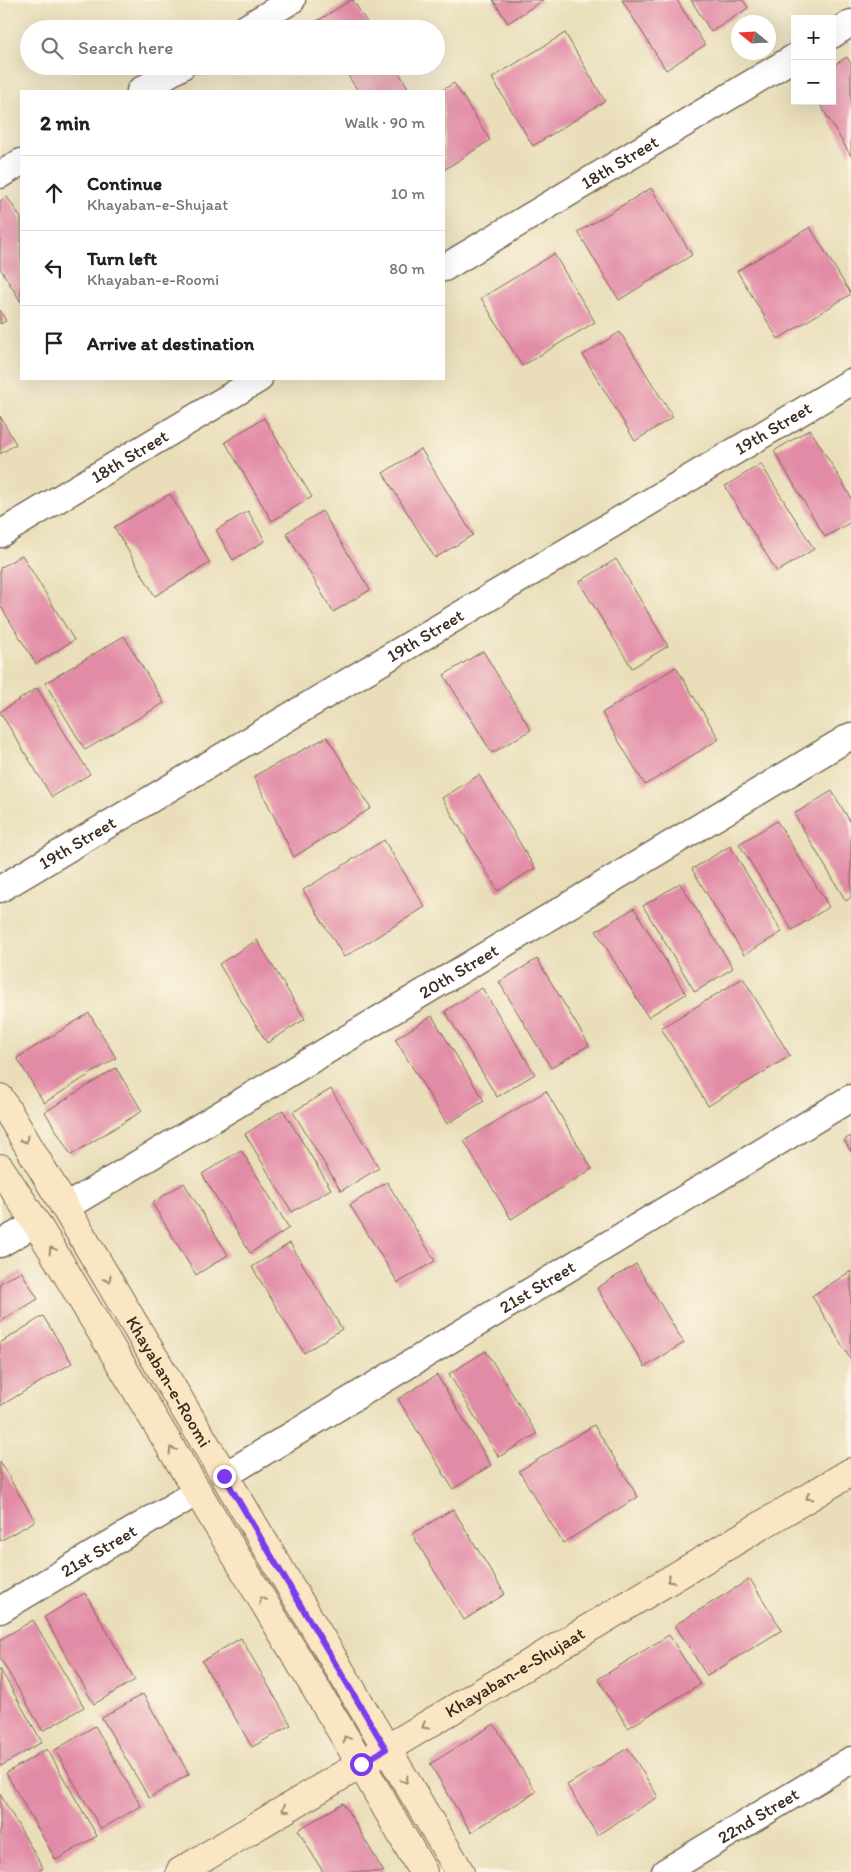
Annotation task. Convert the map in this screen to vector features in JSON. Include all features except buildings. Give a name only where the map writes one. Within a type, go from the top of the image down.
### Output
[{"type":"street","points":[[259,20],[292,0]]},
{"type":"street","points":[[836,32],[851,23]]},
{"type":"street","name":"18th Street","points":[[445,267],[791,59]]},
{"type":"street","points":[[142,90],[167,75]]},
{"type":"street","points":[[0,175],[20,163]]},
{"type":"street","name":"18th Street","points":[[0,534],[257,380]]},
{"type":"street","name":"19th Street","points":[[0,889],[851,382]]},
{"type":"street","name":"20th Street","points":[[66,1207],[851,736]]},
{"type":"street","name":"Khayaban-e-Roomi","points":[[0,1098],[460,1872]]},
{"type":"street","name":"21st Street","points":[[224,1476],[851,1098]]},
{"type":"street","name":"Khayaban-e-Roomi","points":[[0,1168],[36,1223],[424,1872]]},
{"type":"street","points":[[0,1244],[36,1223]]},
{"type":"street","name":"Khayaban-e-Shujaat","points":[[180,1872],[851,1472]]},
{"type":"street","name":"21st Street","points":[[0,1610],[197,1492]]},
{"type":"street","name":"22nd Street","points":[[665,1872],[851,1760]]},
{"type":"route","points":[[224,1476],[386,1749],[361,1764]]}]
